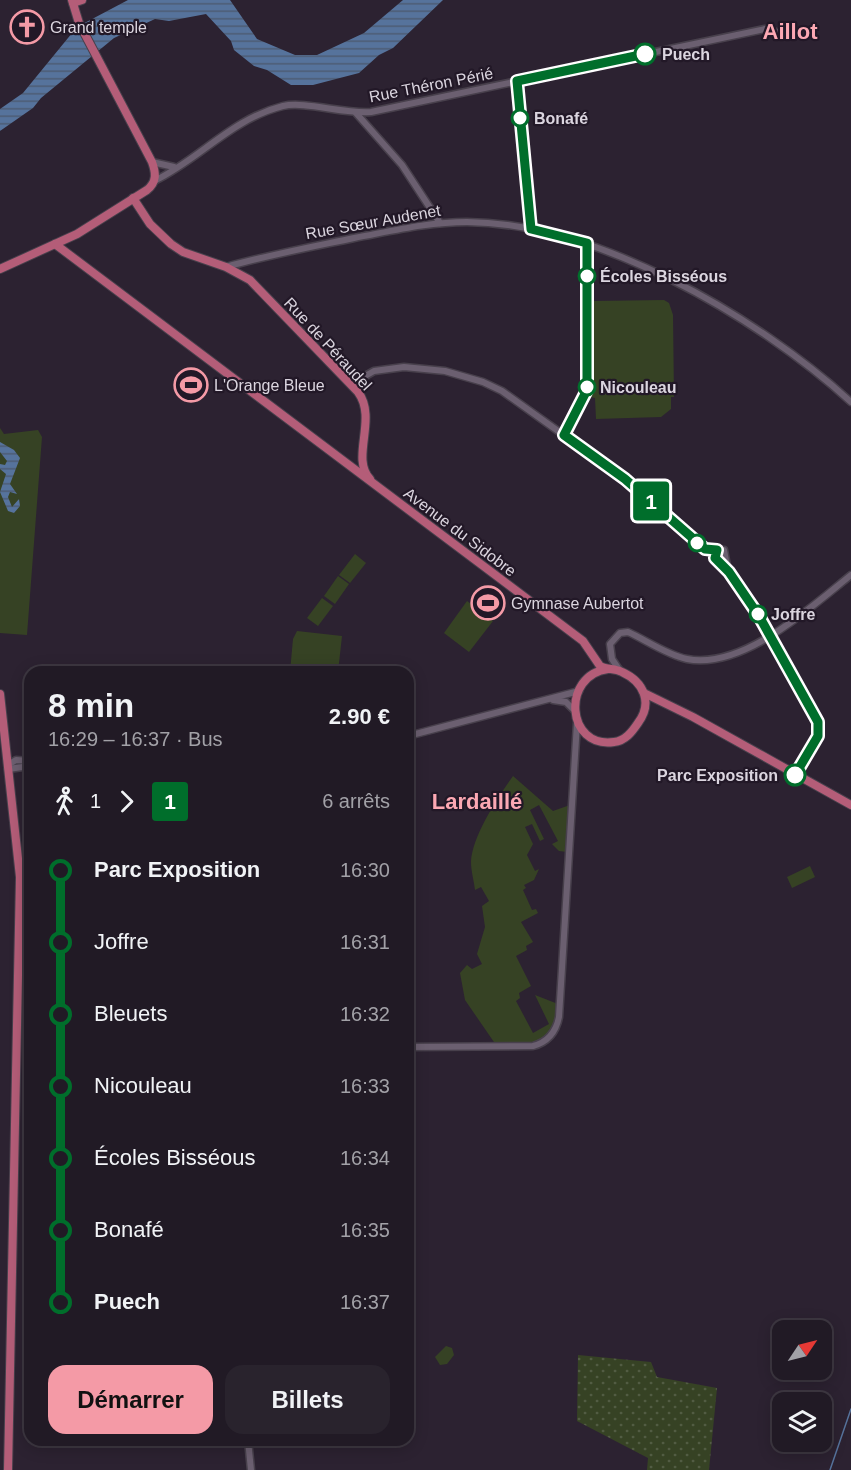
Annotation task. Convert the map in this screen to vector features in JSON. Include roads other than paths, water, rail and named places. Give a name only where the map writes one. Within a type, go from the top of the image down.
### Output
[{"type":"main road","points":[[0,269],[77,234],[151,186],[154,181],[153,166],[80,24],[72,2],[82,0]]},
{"type":"main road","points":[[133,198],[150,224],[171,244],[183,252],[226,267]]},
{"type":"main road","name":"Avenue du Sidobre","points":[[55,244],[345,461],[588,647],[597,662],[608,669]]},
{"type":"main road","name":"Rue de Péraudel","points":[[226,267],[250,280],[362,397],[368,413],[363,462]]},
{"type":"main road","points":[[345,461],[354,466],[363,462],[366,475],[382,489]]},
{"type":"main road","points":[[587,681],[592,664],[588,647]]},
{"type":"main road","points":[[645,711],[644,693],[638,683],[620,671],[608,669],[596,672],[587,681],[579,691],[573,709],[577,723],[592,737],[605,742],[622,740],[631,733],[645,711],[652,705],[663,702]]},
{"type":"main road","points":[[644,693],[851,806]]},
{"type":"main road","points":[[0,694],[20,877],[8,1470]]},
{"type":"street","name":"Rue Théron Périé","points":[[154,181],[235,126],[284,106],[356,113],[765,29],[777,32]]},
{"type":"street","points":[[356,113],[402,165],[440,223]]},
{"type":"street","points":[[153,166],[174,168]]},
{"type":"street","points":[[431,224],[434,214]]},
{"type":"street","name":"Rue Sœur Audenet","points":[[226,267],[414,226],[440,223],[489,224],[531,229],[578,240],[632,260],[748,324],[851,402]]},
{"type":"street","points":[[351,384],[374,371],[404,367],[445,371],[490,385],[600,460],[718,560],[729,572],[770,635],[819,725],[816,738],[795,775]]},
{"type":"street","points":[[705,549],[724,550],[729,572]]},
{"type":"street","points":[[717,550],[718,560]]},
{"type":"street","points":[[718,560],[726,557]]},
{"type":"street","points":[[620,671],[612,659],[610,644],[620,633],[628,632],[686,659],[714,659],[752,646],[785,629],[851,575]]},
{"type":"street","points":[[608,669],[612,659]]},
{"type":"street","points":[[414,734],[579,691]]},
{"type":"street","points":[[549,700],[563,701],[573,709]]},
{"type":"street","points":[[414,1047],[533,1046],[551,1036],[559,1017],[577,723]]},
{"type":"street","points":[[577,746],[585,738],[592,737]]},
{"type":"street","points":[[6,747],[22,760]]},
{"type":"street","points":[[8,767],[12,761],[22,760]]},
{"type":"street","points":[[8,767],[24,766]]},
{"type":"street","points":[[248,1446],[250,1470]]},
{"type":"water","points":[[128,0],[230,0],[257,39],[295,55],[317,55],[364,33],[403,0],[443,0],[393,48],[379,55],[359,73],[313,85],[291,85],[267,70],[254,66],[234,50],[231,41],[206,14],[169,21],[155,19],[114,38],[41,98],[33,108],[0,131],[0,109],[23,93],[77,27]]},
{"type":"water","points":[[0,442],[14,450],[20,458],[10,484],[17,494],[10,492],[8,497],[12,507],[19,499],[20,506],[14,513],[8,511],[0,492],[6,474],[0,469],[0,464],[5,465],[7,461],[0,452]]},
{"type":"waterway","points":[[830,1470],[851,1409]]},
{"type":"place","name":"Grand temple","points":[[27,27]]},
{"type":"place","name":"Puech","points":[[645,54]]},
{"type":"place","name":"Bonafé","points":[[520,118]]},
{"type":"place","name":"Écoles Bisséous","points":[[587,276]]},
{"type":"place","name":"L'Orange Bleue","points":[[191,385]]},
{"type":"place","name":"Nicouleau","points":[[587,387]]},
{"type":"place","name":"Gymnase Aubertot","points":[[488,603]]},
{"type":"place","name":"Joffre","points":[[758,614]]},
{"type":"place","name":"Parc Exposition","points":[[795,775]]},
{"type":"district","name":"Aillot","points":[[790,31]]},
{"type":"district","name":"Lardaillé","points":[[477,801]]}]
